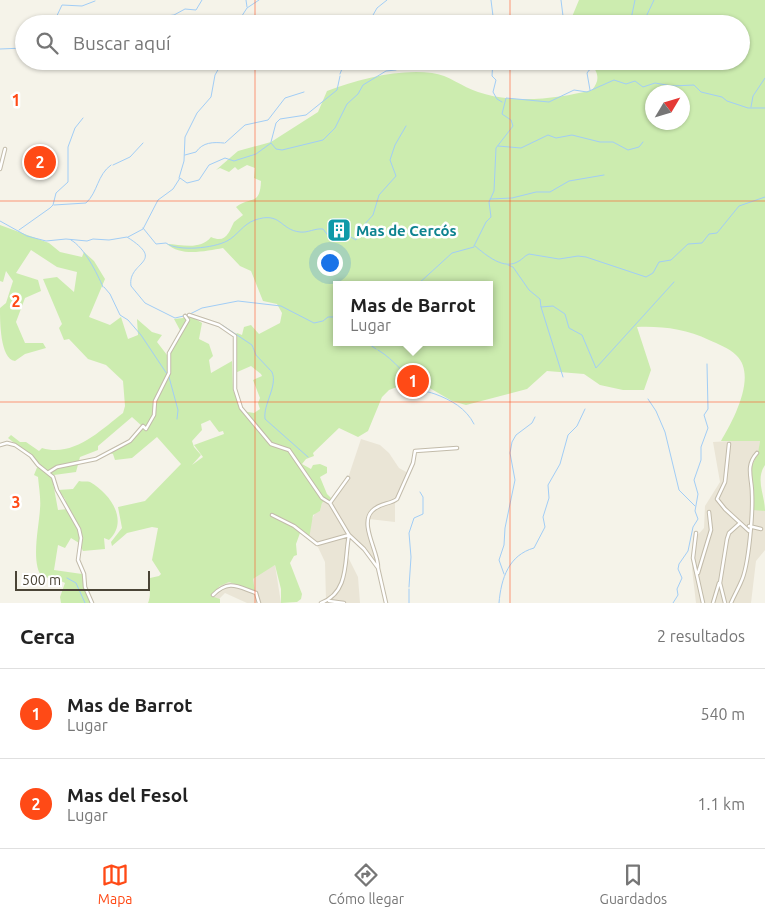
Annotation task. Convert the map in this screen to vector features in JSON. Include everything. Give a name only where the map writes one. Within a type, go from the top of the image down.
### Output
[{"type":"street","points":[[0,169],[6,149]]},
{"type":"street","points":[[49,472],[57,467],[96,459],[130,442],[143,426],[146,428],[154,414],[155,400],[169,373],[169,353],[188,320],[185,316]]},
{"type":"street","points":[[189,316],[219,325],[235,336],[235,389],[241,408],[271,444],[289,450],[322,498],[330,503],[349,535],[364,549],[378,568]]},
{"type":"street","points":[[0,445],[12,444],[31,456],[38,465],[53,477],[57,490],[79,528],[81,538],[78,560],[84,574],[85,587],[92,603]]},
{"type":"street","points":[[729,444],[725,482],[717,499],[749,531]]},
{"type":"street","points":[[386,603],[367,523],[369,514],[382,503],[397,499],[413,463],[414,452],[457,448]]},
{"type":"street","points":[[731,603],[742,582],[746,565],[752,493],[749,477],[750,460],[757,453]]},
{"type":"street","points":[[330,503],[348,479]]},
{"type":"street","points":[[697,574],[712,530],[709,512]]},
{"type":"street","points":[[272,515],[294,526],[317,544],[349,535]]},
{"type":"street","points":[[712,603],[720,583],[729,533],[740,524]]},
{"type":"street","points":[[749,526],[761,529]]},
{"type":"street","points":[[696,533],[693,558],[703,603]]},
{"type":"street","points":[[309,538],[310,534]]},
{"type":"street","points":[[328,601],[336,594],[344,573],[348,556],[349,535]]},
{"type":"street","points":[[720,583],[725,603]]},
{"type":"street","points":[[213,595],[220,587],[229,584],[256,593],[260,603]]},
{"type":"street","points":[[321,603],[328,601],[344,603]]},
{"type":"shaded area","points":[[361,439],[380,445],[389,453],[399,468],[408,473],[395,502],[395,522],[369,519],[373,550],[379,568],[377,569],[366,552],[351,537],[349,538],[348,557],[358,577],[360,603],[320,603],[326,600],[325,562],[317,545],[309,539],[311,521],[315,513],[320,511],[322,503],[327,500],[331,501],[347,481]]},
{"type":"shaded area","points":[[760,441],[753,509],[765,511],[765,550],[756,561],[751,603],[696,603],[692,569],[694,539],[704,528],[705,506],[720,482],[713,442]]},
{"type":"shaded area","points":[[275,565],[281,603],[247,603],[225,593],[219,599],[212,597],[222,584],[229,582],[242,588],[264,570]]},
{"type":"green space","points":[[579,0],[765,0],[765,465],[762,471],[761,482],[765,511],[753,510],[749,472],[758,453],[760,441],[721,441],[732,422],[744,386],[745,374],[742,364],[736,355],[727,348],[692,333],[656,327],[637,327],[651,370],[644,390],[623,390],[600,385],[584,374],[547,371],[527,389],[466,405],[452,401],[421,383],[410,382],[389,390],[382,397],[368,431],[358,437],[339,428],[313,453],[314,456],[306,459],[302,464],[311,469],[313,465],[320,464],[327,467],[327,473],[320,477],[327,494],[331,498],[330,501],[326,500],[322,503],[320,511],[313,515],[309,539],[300,533],[296,544],[297,555],[294,556],[290,563],[302,594],[301,599],[297,602],[281,603],[281,589],[275,565],[253,579],[255,592],[229,582],[220,586],[211,596],[220,599],[220,603],[148,603],[150,578],[161,574],[152,560],[158,528],[152,527],[127,533],[112,546],[111,542],[122,528],[118,507],[145,501],[181,464],[157,437],[132,458],[115,460],[113,454],[109,453],[128,441],[143,427],[132,417],[98,446],[98,450],[80,457],[76,472],[54,475],[52,477],[58,510],[68,509],[65,499],[58,490],[73,489],[79,481],[90,482],[105,493],[115,508],[117,516],[115,533],[109,540],[104,538],[105,549],[83,551],[79,543],[71,538],[65,548],[58,545],[54,570],[82,574],[85,591],[91,603],[61,603],[60,597],[65,583],[53,577],[43,578],[37,564],[36,545],[40,501],[38,477],[34,475],[38,465],[31,456],[8,438],[11,435],[20,442],[26,442],[39,451],[42,448],[53,450],[65,449],[86,441],[123,413],[125,406],[123,381],[106,365],[88,359],[69,339],[64,340],[59,328],[62,324],[43,279],[57,277],[74,292],[77,272],[57,267],[31,250],[16,273],[38,280],[41,291],[25,298],[16,322],[25,343],[43,343],[46,348],[25,354],[15,361],[6,354],[2,339],[0,308],[6,303],[13,281],[6,271],[3,282],[0,281],[0,225],[49,243],[60,252],[82,257],[84,252],[94,261],[105,279],[89,317],[110,325],[121,317],[128,339],[138,335],[137,319],[152,332],[162,335],[157,342],[167,355],[181,332],[174,319],[192,317],[202,323],[199,339],[209,344],[213,356],[209,360],[211,373],[232,361],[233,390],[242,411],[254,413],[260,409],[258,403],[260,398],[253,380],[262,376],[251,366],[235,373],[235,335],[237,333],[242,335],[244,327],[251,325],[259,334],[280,323],[282,313],[277,304],[263,301],[251,271],[240,266],[223,248],[186,252],[179,251],[167,244],[196,245],[211,237],[216,239],[224,238],[234,222],[243,215],[236,207],[254,199],[259,194],[261,181],[254,178],[255,168],[247,165],[238,170],[235,167],[229,172],[220,168],[216,170],[238,151],[271,142],[318,112],[327,91],[379,76],[406,72],[432,73],[444,76],[472,90],[492,96],[520,99],[550,98],[592,90],[597,79],[595,70],[750,70],[750,15],[573,15]],"holes":[[[210,420],[219,432],[223,431],[224,434],[194,445],[203,457],[192,465],[201,455],[194,447],[192,441],[202,430],[201,424]]]},
{"type":"waterway","points":[[174,15],[185,9],[196,10],[202,0]]},
{"type":"waterway","points":[[246,0],[247,7]]},
{"type":"waterway","points":[[242,15],[247,8],[259,0]]},
{"type":"waterway","points":[[373,15],[377,8],[387,0]]},
{"type":"waterway","points":[[491,0],[493,15]]},
{"type":"waterway","points":[[561,0],[563,15]]},
{"type":"waterway","points":[[632,15],[635,0]]},
{"type":"waterway","points":[[647,15],[654,0]]},
{"type":"waterway","points":[[57,15],[62,5],[82,6],[95,1]]},
{"type":"waterway","points":[[0,49],[15,48]]},
{"type":"waterway","points":[[179,178],[184,161],[185,137],[197,113],[211,97],[215,75],[218,70]]},
{"type":"waterway","points":[[340,74],[342,70]]},
{"type":"waterway","points":[[128,237],[143,229],[158,200],[173,189],[180,178],[187,183],[199,180],[209,165],[225,158],[234,161],[256,154],[271,143],[276,149],[282,150],[323,140],[335,128],[347,104],[358,94],[363,85],[386,71],[396,70]]},
{"type":"waterway","points":[[492,70],[492,76],[496,80],[493,92],[497,99],[502,102]]},
{"type":"waterway","points":[[589,70],[587,73],[590,90]]},
{"type":"waterway","points":[[271,142],[276,123],[280,119],[306,115],[337,90],[340,76]]},
{"type":"waterway","points":[[751,107],[753,96],[765,78]]},
{"type":"waterway","points":[[474,246],[486,222],[491,217],[489,202],[494,191],[496,148],[513,126],[511,120],[502,114],[506,98],[549,102],[574,90],[587,92],[614,80],[626,84],[635,81],[643,87],[655,83],[672,86],[694,85],[701,92],[722,97],[727,101],[748,108],[765,108]]},
{"type":"waterway","points":[[225,143],[245,125],[268,120],[285,98],[304,92]]},
{"type":"waterway","points":[[19,230],[50,208],[53,205],[56,193],[68,182],[68,147],[75,128],[83,118]]},
{"type":"waterway","points":[[143,228],[156,244],[166,243],[172,246],[187,248],[205,247],[221,243],[231,239],[251,222],[264,218],[275,219],[293,231],[303,232],[323,229],[330,238],[349,236],[356,240],[363,226],[373,215],[379,195],[396,176],[390,160],[395,145],[406,126]]},
{"type":"waterway","points":[[498,146],[521,148],[548,135],[556,138],[572,135],[600,142],[613,142],[628,150],[639,147],[643,142]]},
{"type":"waterway","points":[[113,165],[130,157],[143,143]]},
{"type":"waterway","points":[[185,155],[196,152],[208,143],[224,143]]},
{"type":"waterway","points":[[54,205],[86,203],[106,169],[111,165]]},
{"type":"waterway","points":[[490,199],[512,198],[536,192],[550,192],[569,181],[604,175]]},
{"type":"waterway","points":[[475,246],[484,254],[501,263],[513,264],[529,254],[559,259],[578,256],[646,277],[653,273],[659,262],[671,260],[688,244],[702,243],[709,234],[717,233],[739,206],[765,197]]},
{"type":"waterway","points":[[0,221],[27,236],[46,241],[66,239],[87,241],[93,239],[109,240],[127,237],[139,246],[144,252],[145,257],[143,262],[134,271],[131,278],[131,286],[145,303],[175,318],[188,315],[202,308],[238,301],[281,306],[314,323],[323,321],[328,317],[333,317]]},
{"type":"waterway","points":[[71,240],[81,248],[103,287]]},
{"type":"waterway","points":[[421,281],[452,253],[474,247]]},
{"type":"waterway","points":[[508,265],[513,267],[529,290],[540,299],[541,307],[553,306],[565,314],[569,328],[582,335],[596,368],[674,282]]},
{"type":"waterway","points":[[104,287],[110,294],[120,315],[128,320],[141,335],[167,374]]},
{"type":"waterway","points":[[541,307],[563,377]]},
{"type":"waterway","points":[[198,319],[206,322]]},
{"type":"waterway","points":[[222,325],[252,345],[256,355],[272,372],[273,383],[266,407],[265,419],[308,457]]},
{"type":"waterway","points":[[372,346],[376,349]]},
{"type":"waterway","points":[[378,350],[390,358],[421,389],[441,396],[458,405],[467,413],[474,424]]},
{"type":"waterway","points":[[673,603],[678,595],[677,589],[682,578],[678,569],[679,564],[688,551],[693,527],[698,519],[695,511],[698,494],[694,480],[701,460],[701,447],[708,428],[704,415],[708,409],[707,364]]},
{"type":"waterway","points":[[169,377],[178,410],[177,419]]},
{"type":"waterway","points":[[648,399],[656,411],[665,432],[679,490],[695,506]]},
{"type":"waterway","points":[[499,603],[504,576],[512,562],[525,551],[534,548],[545,527],[543,517],[549,498],[548,485],[560,464],[568,435],[577,426],[585,409]]},
{"type":"waterway","points":[[504,574],[499,560],[504,545],[505,528],[515,480],[510,453],[512,442],[516,435],[532,423],[535,417]]},
{"type":"waterway","points":[[409,587],[411,557],[409,533],[414,518],[423,514],[423,497],[420,492]]},
{"type":"waterway","points":[[67,578],[76,583],[85,603]]},
{"type":"waterway","points":[[409,589],[409,603]]},
{"type":"place","name":"Mas del Fesol","points":[[40,162]]},
{"type":"place","name":"Mas de Cercós","points":[[339,230]]},
{"type":"place","name":"Mas de Barrot","points":[[413,381]]}]
